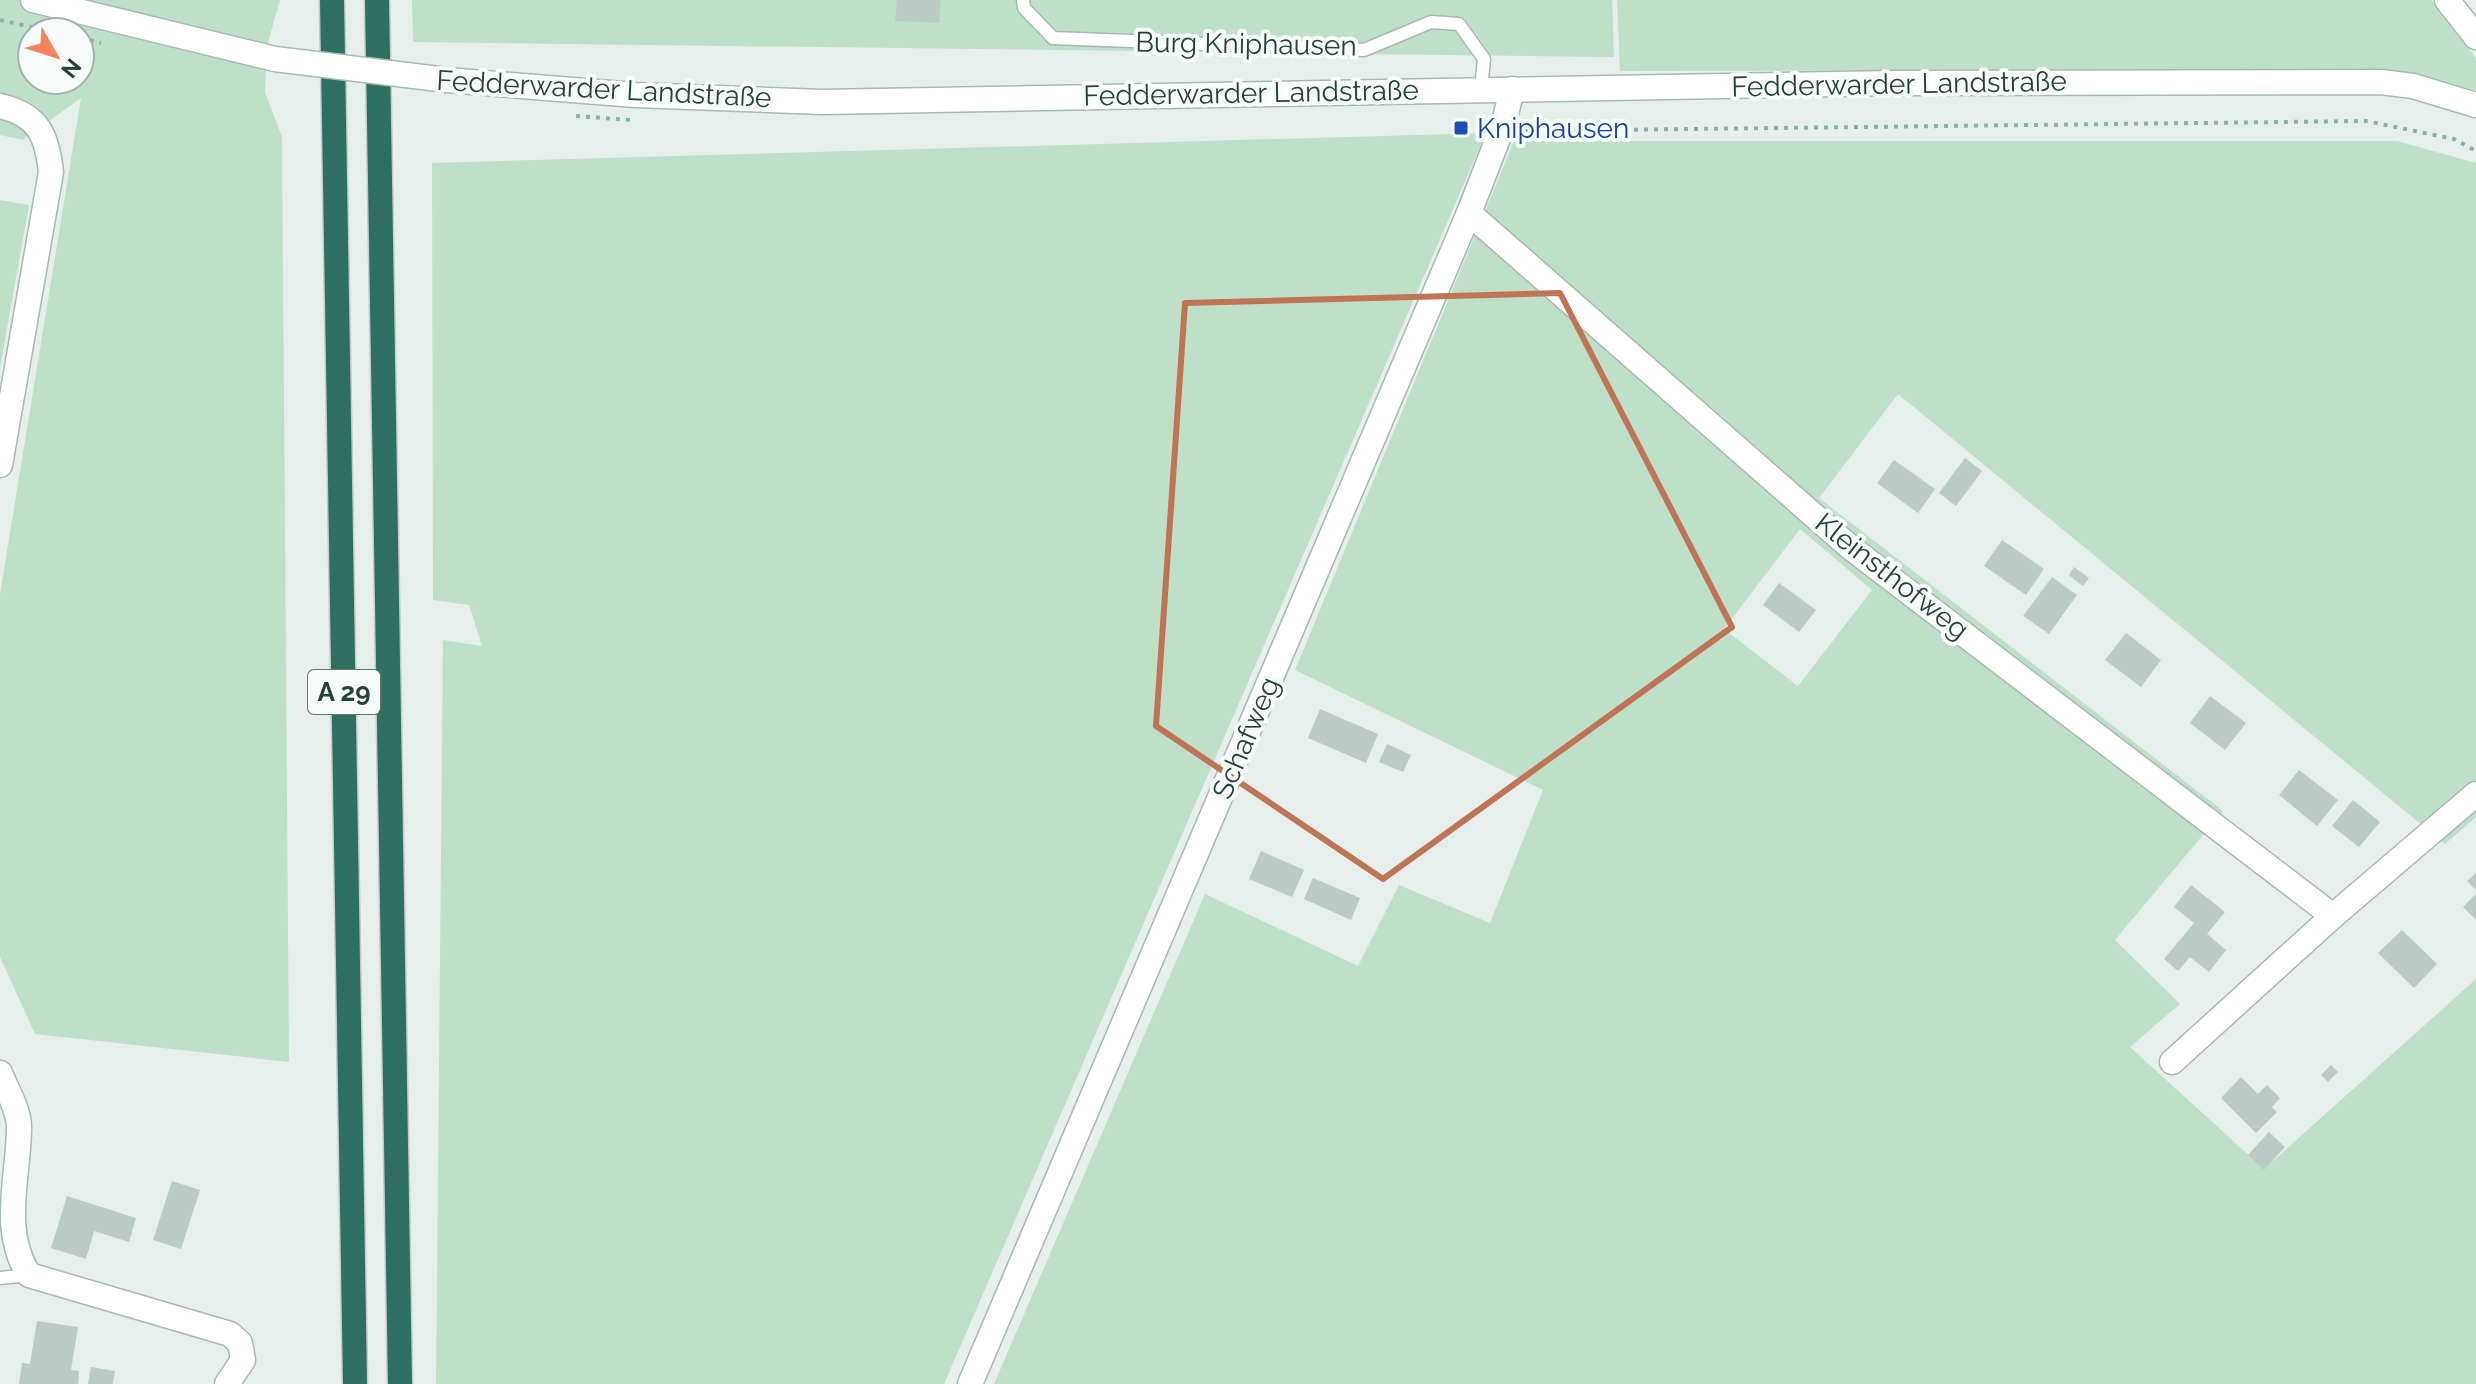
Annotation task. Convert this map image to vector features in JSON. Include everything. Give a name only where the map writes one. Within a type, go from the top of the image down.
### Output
[{"type":"highway","name":"A 29","points":[[332,0],[355,1384]]},
{"type":"highway","name":"A 29","points":[[377,0],[400,1384]]},
{"type":"street","name":"Fedderwarder Landstraße","points":[[33,0],[275,59],[447,80],[635,95],[822,102],[1912,83],[2370,82],[2413,86],[2476,105]]},
{"type":"street","points":[[2447,0],[2476,37]]},
{"type":"street","name":"Schafweg","points":[[970,1384],[1469,213],[1504,123],[1512,89]]},
{"type":"street","points":[[0,106],[29,118],[38,129],[47,141],[51,172],[0,465]]},
{"type":"street","name":"Kleinsthofweg","points":[[1469,213],[1851,548],[2333,916]]},
{"type":"street","points":[[2172,1062],[2333,916],[2476,794]]},
{"type":"street","points":[[0,1073],[19,1123],[12,1216],[17,1257],[29,1275],[230,1334],[240,1343],[243,1360],[227,1384]]},
{"type":"lane","name":"Burg Kniphausen","points":[[1023,0],[1024,8],[1053,38],[1364,50],[1431,22],[1459,24],[1484,59],[1481,89]]},
{"type":"lane","points":[[0,1278],[29,1275]]},
{"type":"path","points":[[1504,123],[1522,131],[2366,121],[2454,139],[2476,151]]},
{"type":"highlighted area","points":[[1560,293],[1732,627],[1383,879],[1156,726],[1185,303]]},
{"type":"green space","points":[[0,0],[280,0],[267,46],[265,92],[282,137],[289,1062],[35,1034],[0,957],[0,594],[81,98],[23,140],[0,135]]},
{"type":"green space","points":[[412,0],[1612,0],[1614,57],[413,42]]},
{"type":"green space","points":[[1617,0],[2432,0],[2476,58],[2476,90],[2368,70],[1620,71]]},
{"type":"green space","points":[[1486,133],[944,1384],[436,1384],[443,640],[482,646],[469,605],[433,600],[432,163]]},
{"type":"green space","points":[[1514,141],[2397,141],[2476,163],[2476,817],[2445,844],[1898,394],[1819,498],[2223,811],[2115,940],[2180,1004],[2130,1047],[2264,1169],[2476,979],[2476,1384],[994,1384],[1205,894],[1358,966],[1399,885],[1490,923],[1543,790],[1295,670]],"holes":[[[1800,529],[1872,590],[1798,686],[1724,629]]]},
{"type":"green space","points":[[0,200],[29,205],[0,368]]},
{"type":"building","points":[[897,0],[941,0],[939,23],[895,21]]},
{"type":"building","points":[[1965,458],[1982,471],[1956,506],[1939,493]]},
{"type":"building","points":[[1894,460],[1935,489],[1918,513],[1877,483]]},
{"type":"building","points":[[2002,540],[2044,569],[2026,595],[1984,566]]},
{"type":"building","points":[[2074,567],[2089,578],[2083,586],[2069,575]]},
{"type":"building","points":[[2052,577],[2077,595],[2049,634],[2023,616]]},
{"type":"building","points":[[1779,583],[1816,610],[1799,632],[1763,605]]},
{"type":"building","points":[[2126,633],[2161,660],[2141,687],[2105,660]]},
{"type":"building","points":[[2210,696],[2246,723],[2225,750],[2190,723]]},
{"type":"building","points":[[1320,709],[1378,734],[1366,763],[1308,738]]},
{"type":"building","points":[[1387,744],[1411,755],[1403,772],[1379,762]]},
{"type":"building","points":[[2299,770],[2338,800],[2317,826],[2279,795]]},
{"type":"building","points":[[2353,800],[2380,822],[2359,847],[2332,826]]},
{"type":"building","points":[[1261,851],[1304,870],[1292,897],[1249,879]]},
{"type":"building","points":[[2476,873],[2476,890],[2467,881]]},
{"type":"building","points":[[1313,878],[1360,898],[1351,920],[1304,899]]},
{"type":"building","points":[[2191,885],[2225,912],[2207,934],[2226,950],[2209,972],[2190,957],[2178,971],[2164,959],[2194,923],[2174,907]]},
{"type":"building","points":[[2476,894],[2476,920],[2463,907]]},
{"type":"building","points":[[2402,930],[2437,964],[2414,988],[2378,953]]},
{"type":"building","points":[[2331,1065],[2338,1072],[2328,1082],[2321,1075]]},
{"type":"building","points":[[2241,1077],[2258,1094],[2267,1085],[2280,1098],[2272,1107],[2277,1112],[2256,1133],[2221,1098]]},
{"type":"building","points":[[2269,1132],[2285,1147],[2264,1170],[2248,1155]]},
{"type":"building","points":[[172,1181],[200,1190],[181,1249],[153,1240]]},
{"type":"building","points":[[67,1196],[136,1218],[129,1242],[94,1231],[86,1259],[51,1248]]},
{"type":"building","points":[[37,1321],[78,1327],[71,1370],[79,1371],[78,1384],[19,1384],[22,1363],[30,1364]]},
{"type":"building","points":[[91,1367],[115,1371],[113,1384],[88,1384]]},
{"type":"place","name":"Kniphausen","points":[[1461,128]]}]
